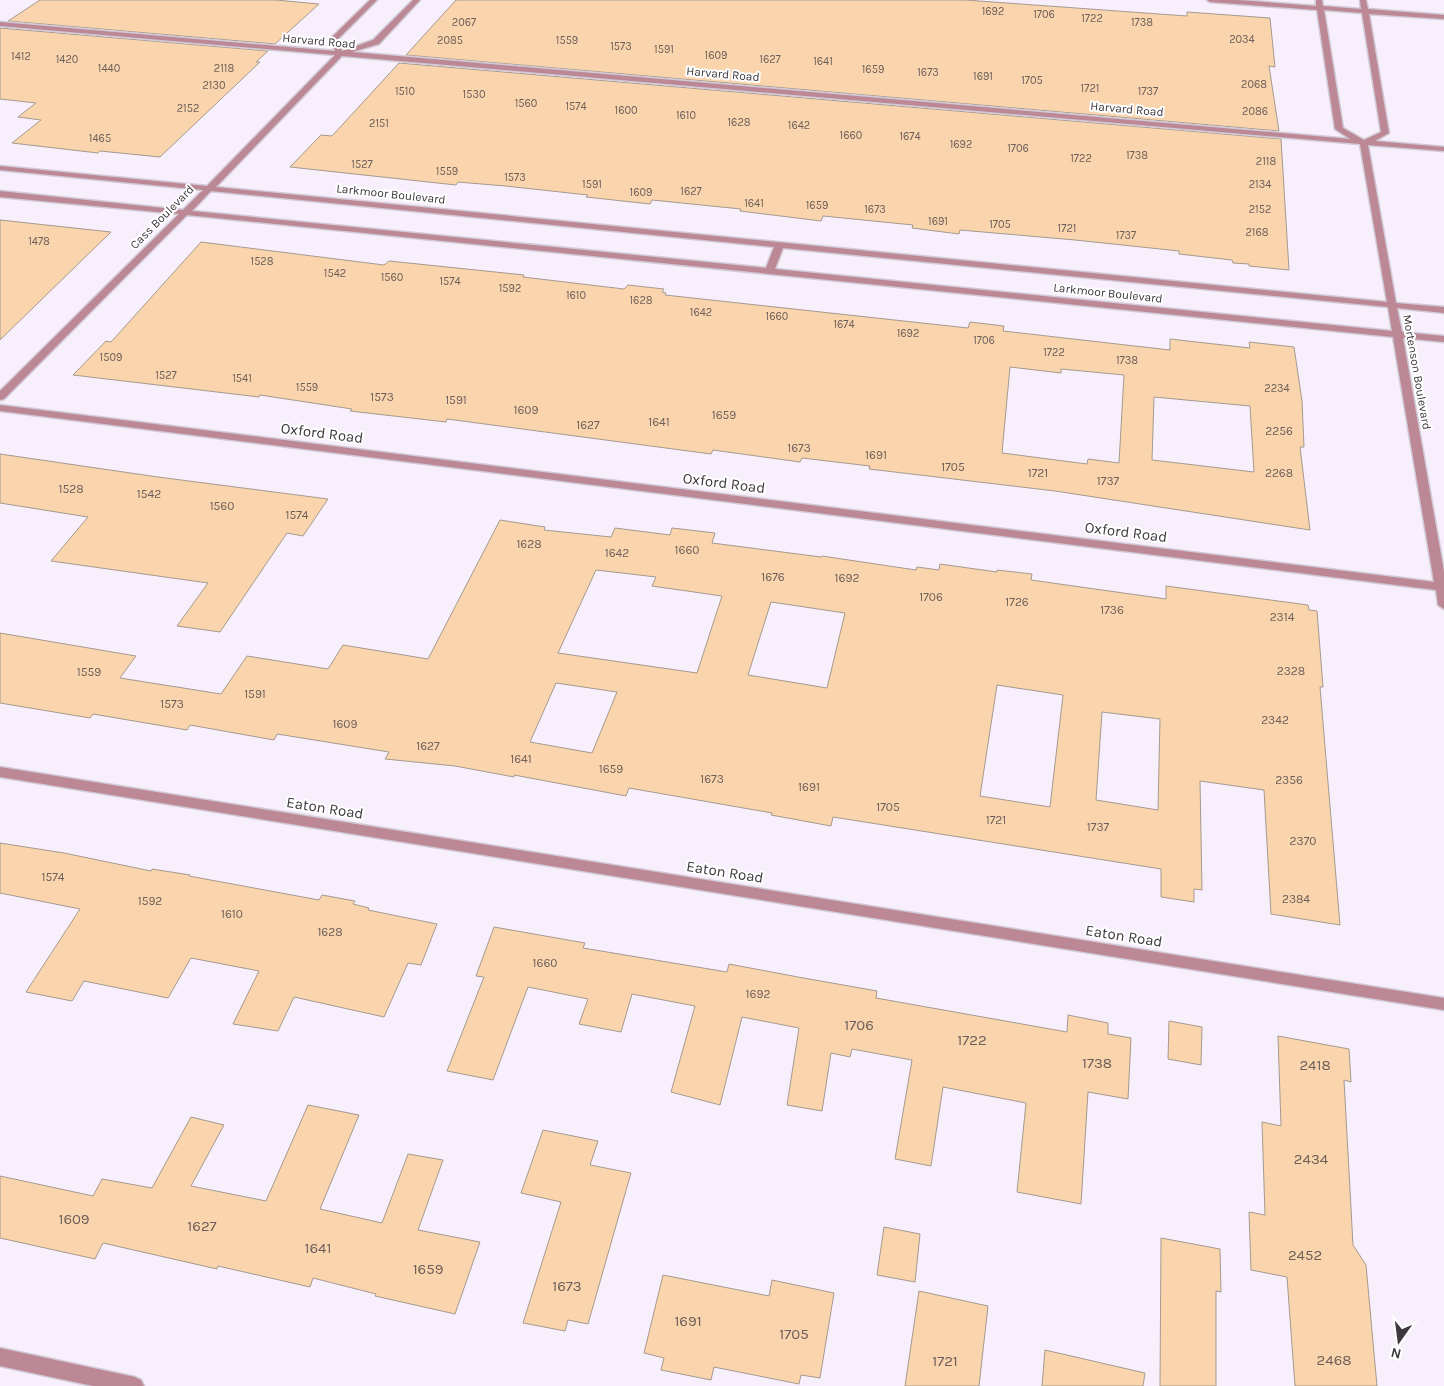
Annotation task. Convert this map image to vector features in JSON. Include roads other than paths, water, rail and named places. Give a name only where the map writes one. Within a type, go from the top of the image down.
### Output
[{"type":"street","points":[[340,54],[334,39],[374,0]]},
{"type":"street","name":"Cass Boulevard","points":[[0,397],[340,54],[376,42],[417,0]]},
{"type":"street","points":[[1210,0],[1319,4],[1365,12],[1444,17]]},
{"type":"street","points":[[1319,4],[1339,130],[1364,142],[1384,133],[1363,0]]},
{"type":"street","name":"Harvard Road","points":[[0,24],[1060,114],[1444,149]]},
{"type":"street","name":"Mortenson Boulevard","points":[[1364,142],[1444,605]]},
{"type":"street","name":"Larkmoor Boulevard","points":[[0,168],[1444,310]]},
{"type":"street","name":"Larkmoor Boulevard","points":[[0,194],[1444,339]]},
{"type":"street","points":[[770,271],[780,245]]},
{"type":"street","name":"Oxford Road","points":[[0,408],[1442,586]]},
{"type":"street","name":"Eaton Road","points":[[0,772],[1444,1004]]},
{"type":"street","points":[[0,1357],[134,1386]]}]
